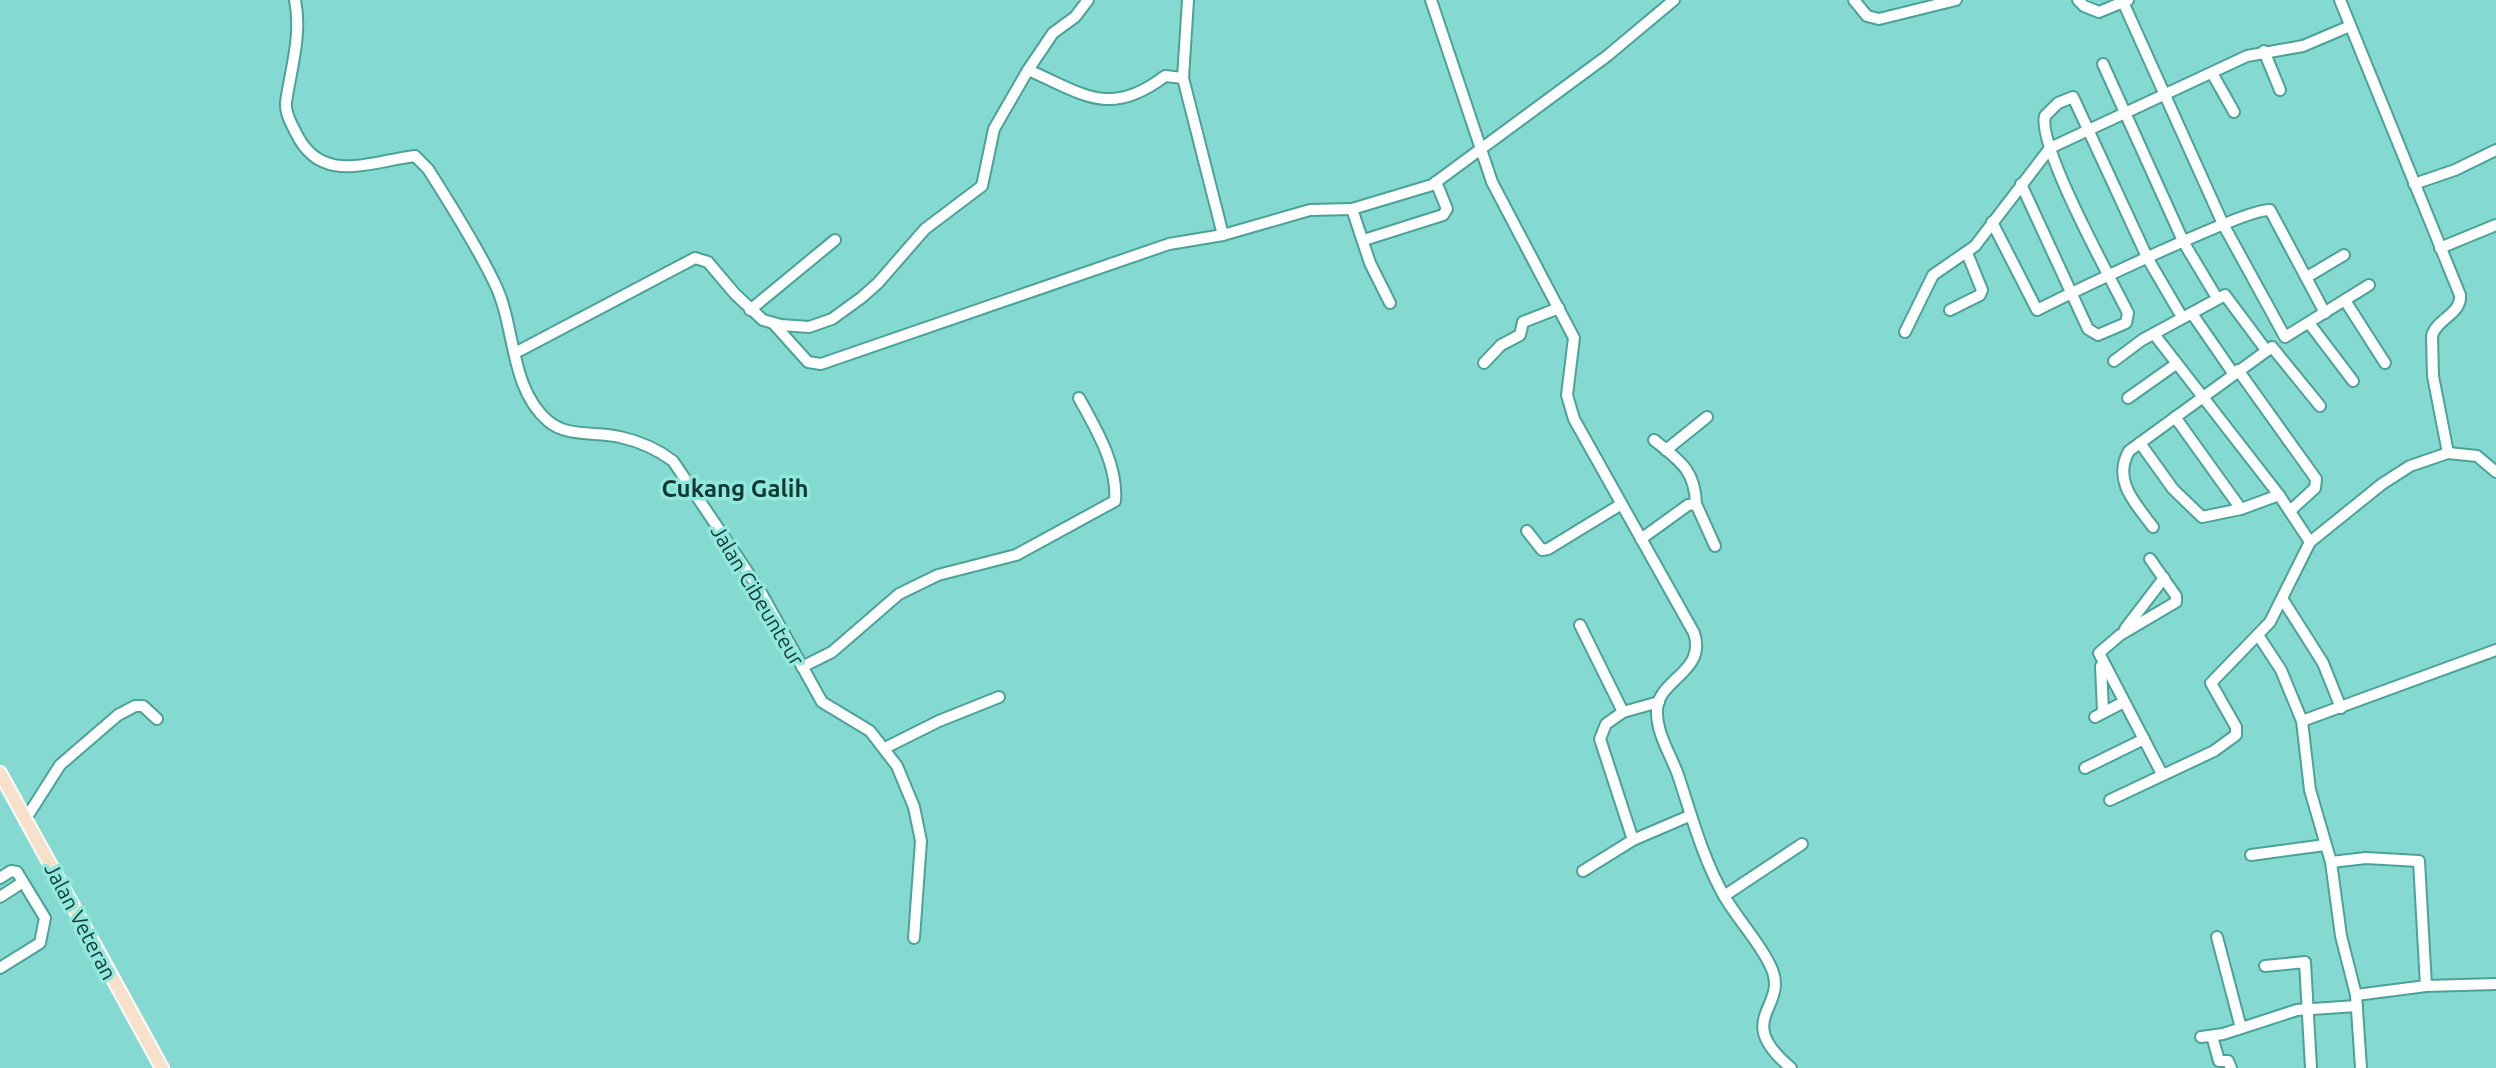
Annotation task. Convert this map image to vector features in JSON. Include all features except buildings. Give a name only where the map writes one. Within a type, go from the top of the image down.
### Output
[{"type":"main road","name":"Jalan Veteran","points":[[0,773],[162,1068]]},
{"type":"street","name":"Jalan Cibeunteur","points":[[295,0],[296,46],[286,106],[300,142],[312,158],[327,164],[362,165],[415,156],[428,169],[496,286],[523,385],[534,406],[549,422],[576,432],[618,436],[652,448],[673,461],[752,579],[826,706],[870,730],[885,748],[903,778],[919,824],[921,841],[914,938]]},
{"type":"street","points":[[773,323],[809,327],[832,320],[878,284],[925,229],[982,186],[994,129],[1028,70],[1054,33],[1075,17],[1088,0]]},
{"type":"street","points":[[1188,0],[1183,78],[1223,235]]},
{"type":"street","points":[[1432,0],[1466,96],[1479,148],[1492,182],[1526,252],[1569,324],[1575,345],[1568,382],[1569,405],[1620,505],[1696,639],[1694,658],[1659,702],[1657,708],[1661,733],[1689,816],[1724,896],[1776,978],[1762,1032],[1770,1049],[1791,1068]]},
{"type":"street","points":[[515,353],[695,258],[708,262],[751,310],[773,323],[808,362],[821,365],[1169,244],[1223,235],[1310,210],[1352,209],[1392,200],[1436,182],[1607,56],[1674,0]]},
{"type":"street","points":[[1854,0],[1867,16],[1879,19],[1956,0]]},
{"type":"street","points":[[2078,0],[2084,6],[2099,12],[2125,1],[2163,94],[2223,224],[2285,337],[2346,302],[2369,285]]},
{"type":"street","points":[[2340,0],[2461,300],[2456,309],[2434,330],[2432,336],[2433,376],[2448,453]]},
{"type":"street","points":[[1905,332],[1933,275],[1967,253],[2050,148],[2163,94],[2264,51],[2303,46],[2350,26]]},
{"type":"street","points":[[2264,51],[2280,90]]},
{"type":"street","points":[[2103,64],[2184,243],[2214,293]]},
{"type":"street","points":[[1028,70],[1060,88],[1098,99],[1153,87],[1165,76],[1183,78]]},
{"type":"street","points":[[2212,73],[2234,112]]},
{"type":"street","points":[[2021,184],[2092,334],[2098,335],[2126,323],[2128,313],[2050,148],[2045,116],[2068,98],[2078,101],[2148,259],[2179,312]]},
{"type":"street","points":[[2414,184],[2455,170],[2496,150]]},
{"type":"street","points":[[1364,240],[1443,215],[1447,209],[1436,182]]},
{"type":"street","points":[[1352,209],[1370,263],[1390,303]]},
{"type":"street","points":[[1992,222],[2037,310],[2223,224],[2257,211],[2270,210],[2325,313]]},
{"type":"street","points":[[2440,248],[2496,225]]},
{"type":"street","points":[[751,310],[835,240]]},
{"type":"street","points":[[1950,310],[1980,295],[1982,290],[1967,253]]},
{"type":"street","points":[[2307,277],[2344,255]]},
{"type":"street","points":[[2114,360],[2154,334],[2193,315],[2225,295],[2266,350]]},
{"type":"street","points":[[2346,302],[2385,363]]},
{"type":"street","points":[[1484,363],[1501,345],[1520,335],[1523,322],[1559,308]]},
{"type":"street","points":[[2193,315],[2316,479],[2315,488],[2290,511]]},
{"type":"street","points":[[2308,323],[2353,381]]},
{"type":"street","points":[[2154,334],[2279,495],[2310,542]]},
{"type":"street","points":[[2153,527],[2123,482],[2123,462],[2129,451],[2201,396],[2272,347],[2320,406]]},
{"type":"street","points":[[2128,398],[2176,364]]},
{"type":"street","points":[[802,667],[832,652],[899,594],[938,575],[1017,555],[1115,501],[1117,481],[1096,428],[1079,398]]},
{"type":"street","points":[[1667,450],[1707,417]]},
{"type":"street","points":[[2175,417],[2241,509]]},
{"type":"street","points":[[1654,440],[1682,464],[1694,482],[1696,504],[1715,545]]},
{"type":"street","points":[[2140,443],[2173,489],[2202,517],[2241,509],[2279,495]]},
{"type":"street","points":[[2110,800],[2214,751],[2236,735],[2236,727],[2222,707],[2211,683],[2270,622],[2310,542],[2382,484],[2410,466],[2448,453],[2477,456],[2496,472]]},
{"type":"street","points":[[1641,539],[1688,505],[1696,504]]},
{"type":"street","points":[[1527,531],[1542,550],[1548,549],[1620,505]]},
{"type":"street","points":[[2124,702],[2099,715],[2099,652],[2120,635],[2176,602],[2176,596],[2150,559]]},
{"type":"street","points":[[2120,635],[2164,578]]},
{"type":"street","points":[[2283,600],[2323,663],[2341,708]]},
{"type":"street","points":[[1580,625],[1623,712]]},
{"type":"street","points":[[2258,635],[2281,670],[2302,721],[2310,790],[2331,862],[2341,936],[2357,1000],[2361,1068]]},
{"type":"street","points":[[2302,721],[2496,650]]},
{"type":"street","points":[[2101,661],[2162,774]]},
{"type":"street","points":[[885,748],[939,721],[999,697]]},
{"type":"street","points":[[1633,840],[1600,739],[1606,724],[1623,712],[1659,702]]},
{"type":"street","points":[[26,820],[60,765],[118,715],[135,706],[143,706],[157,719]]},
{"type":"street","points":[[2085,768],[2144,739]]},
{"type":"street","points":[[1583,871],[1633,840],[1689,816]]},
{"type":"street","points":[[1724,896],[1802,844]]},
{"type":"street","points":[[2251,855],[2325,845]]},
{"type":"street","points":[[2331,862],[2366,859],[2420,862],[2426,986]]},
{"type":"street","points":[[0,878],[11,871],[17,872],[46,918],[40,943],[0,968]]},
{"type":"street","points":[[1,893],[23,882]]},
{"type":"street","points":[[2217,937],[2241,1028]]},
{"type":"street","points":[[2265,966],[2305,962],[2311,1068]]},
{"type":"street","points":[[2231,1068],[2228,1061],[2219,1061],[2206,1036],[2307,1009],[2426,986],[2496,984]]},
{"type":"district","name":"Cukang Galih","points":[[735,488]]}]
